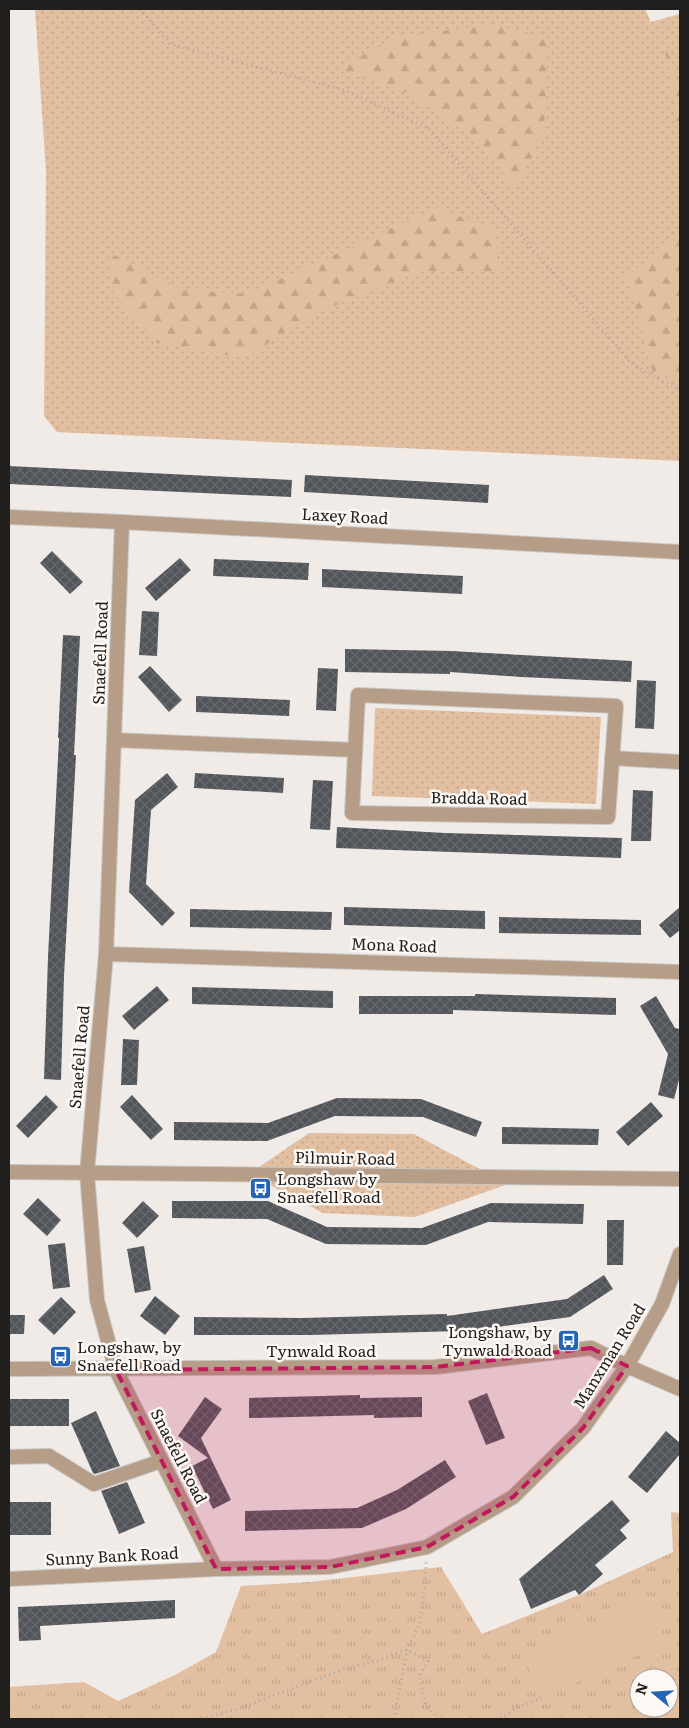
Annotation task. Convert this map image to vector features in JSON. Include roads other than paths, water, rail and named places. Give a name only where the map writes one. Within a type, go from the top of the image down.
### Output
[{"type":"street","name":"Laxey Road","points":[[9,517],[680,552]]},
{"type":"street","name":"Snaefell Road","points":[[122,522],[106,954],[87,1173],[97,1300],[116,1370],[216,1569]]},
{"type":"street","name":"Bradda Road","points":[[358,695],[616,706],[612,758],[608,817],[352,813],[358,695]]},
{"type":"street","points":[[114,740],[356,750]]},
{"type":"street","points":[[612,758],[680,762]]},
{"type":"street","name":"Mona Road","points":[[106,954],[680,972]]},
{"type":"street","name":"Pilmuir Road","points":[[9,1172],[680,1179]]},
{"type":"street","name":"Manxman Road","points":[[216,1569],[330,1567],[427,1547],[513,1497],[583,1428],[627,1366],[662,1304],[680,1254]]},
{"type":"street","name":"Tynwald Road","points":[[9,1369],[116,1370],[436,1367],[591,1348],[680,1390]]},
{"type":"street","points":[[9,1457],[49,1456],[94,1484],[161,1461]]},
{"type":"street","name":"Sunny Bank Road","points":[[9,1579],[216,1569]]},
{"type":"place","name":"Longshaw by Snaefell Road","points":[[261,1188]]},
{"type":"place","name":"Longshaw, by Tynwald Road","points":[[568,1341]]},
{"type":"place","name":"Longshaw, by Snaefell Road","points":[[61,1356]]}]
